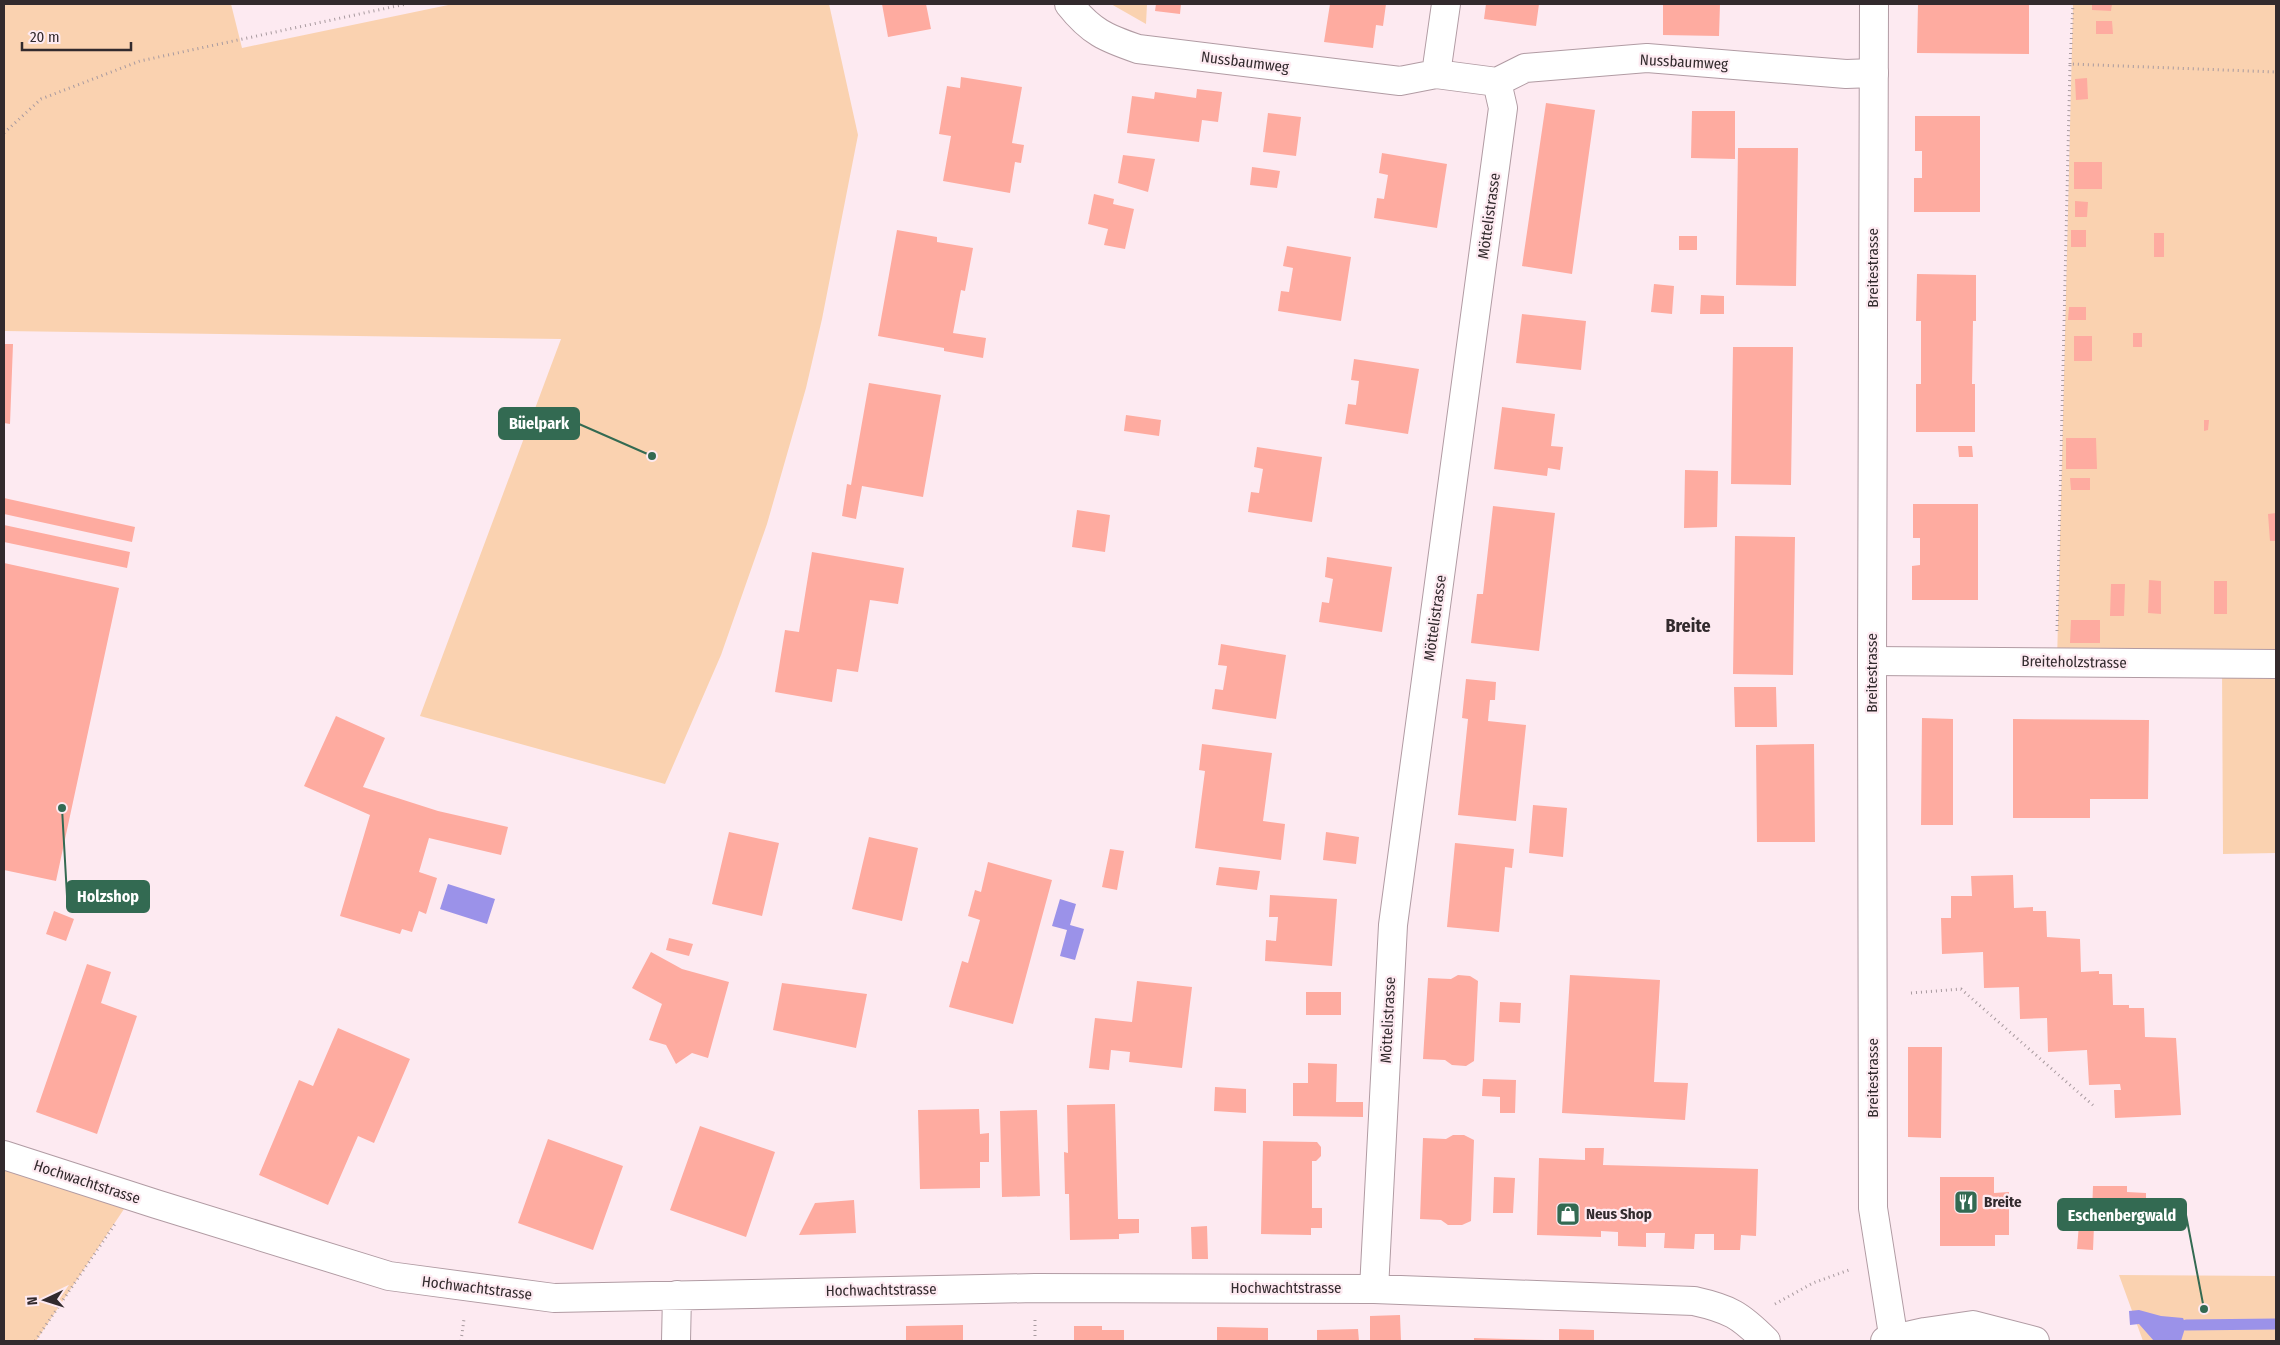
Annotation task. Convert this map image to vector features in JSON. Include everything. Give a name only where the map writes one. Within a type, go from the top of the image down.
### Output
[{"type":"street","name":"Nussbaumweg","points":[[1069,4],[1082,21],[1107,39],[1138,50],[1400,81],[1436,74]]},
{"type":"street","points":[[1446,4],[1436,74],[1498,82]]},
{"type":"street","name":"Breitestrasse","points":[[1874,4],[1873,1208],[1891,1340]]},
{"type":"street","name":"Nussbaumweg","points":[[1498,82],[1525,68],[1647,58],[1846,74],[1874,73]]},
{"type":"street","name":"Möttelistrasse","points":[[1374,1289],[1393,925],[1504,108],[1498,82]]},
{"type":"street","name":"Breiteholzstrasse","points":[[1872,661],[2276,664]]},
{"type":"street","name":"Hochwachtstrasse","points":[[4,1155],[132,1197],[389,1276],[554,1298],[1035,1288],[1374,1289],[1694,1301],[1721,1308],[1745,1321],[1766,1341]]},
{"type":"street","points":[[676,1341],[677,1295]]},
{"type":"street","points":[[1891,1340],[1973,1325],[2035,1341]]},
{"type":"path","points":[[4,133],[41,99],[140,61],[406,4]]},
{"type":"path","points":[[2057,662],[2070,64],[2073,4]]},
{"type":"path","points":[[2070,64],[2276,72]]},
{"type":"path","points":[[1911,993],[1961,989],[2095,1107]]},
{"type":"path","points":[[35,1341],[132,1197]]},
{"type":"path","points":[[1768,1308],[1813,1283],[1849,1270]]},
{"type":"shaded area","points":[[4,4],[231,4],[242,48],[453,4],[829,4],[858,135],[822,319],[806,388],[767,524],[721,655],[665,784],[420,716],[561,339],[4,331]]},
{"type":"shaded area","points":[[1111,4],[1147,4],[1146,24]]},
{"type":"shaded area","points":[[2073,4],[2276,4],[2276,853],[2223,854],[2222,664],[2057,662]]},
{"type":"shaded area","points":[[448,884],[495,899],[487,924],[440,909]]},
{"type":"shaded area","points":[[1060,899],[1076,904],[1070,925],[1084,929],[1075,960],[1060,956],[1067,930],[1052,926]]},
{"type":"shaded area","points":[[4,1155],[132,1197],[36,1341],[4,1341]]},
{"type":"shaded area","points":[[2119,1275],[2276,1276],[2276,1341],[2143,1341]]},
{"type":"shaded area","points":[[2139,1310],[2161,1316],[2183,1318],[2186,1325],[2181,1341],[2154,1341],[2139,1324],[2130,1325],[2129,1311]]},
{"type":"building","points":[[882,4],[926,4],[931,29],[888,37]]},
{"type":"building","points":[[1156,4],[1181,4],[1180,14],[1155,11]]},
{"type":"building","points":[[1330,4],[1386,4],[1383,26],[1376,25],[1373,48],[1324,42]]},
{"type":"building","points":[[1486,4],[1539,4],[1536,26],[1484,19]]},
{"type":"building","points":[[1663,4],[1720,4],[1719,36],[1663,35]]},
{"type":"building","points":[[1918,4],[2029,4],[2029,54],[1917,53]]},
{"type":"building","points":[[2092,4],[2112,4],[2111,11],[2092,10]]},
{"type":"building","points":[[2096,21],[2112,21],[2113,34],[2096,34]]},
{"type":"building","points":[[961,77],[1022,87],[1012,143],[1024,145],[1021,163],[1015,162],[1010,193],[943,181],[951,136],[939,134],[947,86],[960,88]]},
{"type":"building","points":[[2087,78],[2088,99],[2076,100],[2075,79]]},
{"type":"building","points":[[1197,89],[1222,92],[1218,122],[1202,120],[1199,142],[1127,133],[1132,96],[1154,99],[1155,92],[1196,98]]},
{"type":"building","points":[[1546,103],[1595,110],[1572,274],[1522,266]]},
{"type":"building","points":[[1692,111],[1735,111],[1735,159],[1691,158]]},
{"type":"building","points":[[1268,113],[1301,117],[1296,156],[1263,152]]},
{"type":"building","points":[[1915,116],[1980,116],[1980,212],[1914,212],[1914,178],[1922,178],[1922,151],[1915,151]]},
{"type":"building","points":[[1738,148],[1798,148],[1796,286],[1736,285]]},
{"type":"building","points":[[1382,153],[1447,164],[1437,228],[1374,218],[1377,198],[1384,199],[1388,175],[1379,173]]},
{"type":"building","points":[[1123,155],[1155,159],[1148,192],[1118,183]]},
{"type":"building","points":[[2074,162],[2102,162],[2102,189],[2074,189]]},
{"type":"building","points":[[1252,167],[1280,171],[1277,188],[1250,185]]},
{"type":"building","points":[[1094,194],[1114,199],[1113,204],[1134,209],[1125,249],[1104,245],[1108,229],[1088,224]]},
{"type":"building","points":[[2075,201],[2088,202],[2087,217],[2075,217]]},
{"type":"building","points":[[897,230],[937,237],[937,242],[973,248],[965,291],[961,290],[953,333],[986,338],[983,358],[944,351],[944,348],[878,336]]},
{"type":"building","points":[[2071,230],[2086,230],[2086,247],[2071,247]]},
{"type":"building","points":[[2154,233],[2164,233],[2164,257],[2154,257]]},
{"type":"building","points":[[1679,236],[1697,236],[1697,250],[1679,250]]},
{"type":"building","points":[[1287,246],[1351,257],[1341,321],[1278,311],[1281,291],[1289,292],[1293,268],[1283,266]]},
{"type":"building","points":[[1917,274],[1976,275],[1976,321],[1973,321],[1972,384],[1975,384],[1975,432],[1916,432],[1916,384],[1921,384],[1921,321],[1916,321]]},
{"type":"building","points":[[1654,284],[1674,286],[1672,314],[1651,312]]},
{"type":"building","points":[[1701,295],[1724,296],[1724,314],[1700,314]]},
{"type":"building","points":[[2069,307],[2086,307],[2086,320],[2068,320]]},
{"type":"building","points":[[1522,314],[1586,321],[1581,370],[1516,363]]},
{"type":"building","points":[[2133,333],[2142,333],[2142,347],[2133,347]]},
{"type":"building","points":[[2074,336],[2092,336],[2092,361],[2074,361]]},
{"type":"building","points":[[4,344],[13,344],[10,424],[4,423]]},
{"type":"building","points":[[1733,347],[1793,347],[1791,485],[1731,484]]},
{"type":"building","points":[[1354,359],[1419,369],[1408,434],[1345,424],[1348,404],[1356,405],[1359,381],[1351,380]]},
{"type":"building","points":[[869,383],[941,395],[923,497],[862,486],[856,519],[842,516],[847,484],[851,485]]},
{"type":"building","points":[[1502,407],[1555,414],[1551,446],[1563,447],[1560,470],[1548,468],[1547,476],[1494,469]]},
{"type":"building","points":[[1126,415],[1161,420],[1159,436],[1124,431]]},
{"type":"building","points":[[2204,420],[2209,420],[2208,430],[2204,431]]},
{"type":"building","points":[[2066,438],[2096,438],[2097,469],[2066,469]]},
{"type":"building","points":[[1958,446],[1972,446],[1973,457],[1959,457]]},
{"type":"building","points":[[1257,447],[1322,457],[1312,522],[1248,512],[1251,492],[1259,493],[1263,469],[1254,467]]},
{"type":"building","points":[[1685,470],[1718,471],[1717,527],[1684,528]]},
{"type":"building","points":[[2070,478],[2090,478],[2090,490],[2071,490]]},
{"type":"building","points":[[4,498],[135,527],[132,542],[4,514]]},
{"type":"building","points":[[1913,504],[1978,504],[1978,600],[1912,600],[1912,566],[1920,565],[1920,538],[1913,538]]},
{"type":"building","points":[[1493,506],[1555,513],[1539,651],[1471,643],[1477,594],[1483,594]]},
{"type":"building","points":[[1077,510],[1110,515],[1105,552],[1072,547]]},
{"type":"building","points":[[2276,513],[2276,541],[2270,541],[2268,514]]},
{"type":"building","points":[[4,525],[130,552],[127,568],[4,542]]},
{"type":"building","points":[[1735,536],[1795,537],[1793,675],[1733,674]]},
{"type":"building","points":[[812,552],[904,568],[898,604],[870,600],[858,672],[837,669],[832,702],[775,692],[785,630],[799,632]]},
{"type":"building","points":[[1327,557],[1392,567],[1382,632],[1319,622],[1322,602],[1329,603],[1333,579],[1325,577]]},
{"type":"building","points":[[4,563],[119,588],[56,881],[4,870]]},
{"type":"building","points":[[2149,580],[2161,581],[2161,614],[2148,613]]},
{"type":"building","points":[[2214,581],[2227,581],[2227,614],[2214,614]]},
{"type":"building","points":[[2111,584],[2125,584],[2124,616],[2110,616]]},
{"type":"building","points":[[2071,620],[2100,620],[2100,643],[2070,643]]},
{"type":"building","points":[[1221,644],[1286,655],[1276,719],[1212,709],[1215,689],[1223,690],[1227,666],[1218,665]]},
{"type":"building","points":[[1466,679],[1496,682],[1495,700],[1490,700],[1488,721],[1526,725],[1516,821],[1458,815],[1468,719],[1462,718]]},
{"type":"building","points":[[1734,687],[1776,687],[1777,727],[1735,727]]},
{"type":"building","points":[[336,716],[385,738],[363,787],[438,811],[508,827],[501,855],[429,838],[419,872],[437,878],[426,914],[419,911],[412,932],[402,929],[400,934],[340,916],[370,815],[304,786]]},
{"type":"building","points":[[1922,718],[1953,719],[1953,825],[1921,825]]},
{"type":"building","points":[[2013,719],[2149,720],[2148,799],[2090,799],[2090,818],[2013,818]]},
{"type":"building","points":[[1202,744],[1272,753],[1263,821],[1285,824],[1281,860],[1195,848],[1205,771],[1199,770]]},
{"type":"building","points":[[1814,744],[1815,842],[1757,842],[1756,745]]},
{"type":"building","points":[[1533,805],[1567,808],[1563,857],[1529,853]]},
{"type":"building","points":[[729,832],[779,843],[762,916],[712,904]]},
{"type":"building","points":[[1326,832],[1359,837],[1356,864],[1323,860]]},
{"type":"building","points":[[869,837],[918,848],[902,921],[852,909]]},
{"type":"building","points":[[1455,843],[1514,849],[1512,868],[1505,867],[1499,932],[1447,927]]},
{"type":"building","points":[[1110,849],[1124,851],[1117,890],[1102,887]]},
{"type":"building","points":[[988,862],[1052,880],[1013,1024],[949,1007],[962,961],[968,963],[980,920],[968,916],[975,890],[981,892]]},
{"type":"building","points":[[1219,867],[1260,871],[1257,890],[1216,885]]},
{"type":"building","points":[[2013,875],[2014,908],[2033,907],[2033,911],[2046,911],[2047,937],[2080,939],[2081,972],[2099,971],[2099,974],[2112,974],[2113,1005],[2129,1005],[2129,1008],[2144,1008],[2145,1037],[2176,1038],[2181,1115],[2115,1118],[2114,1090],[2121,1090],[2120,1084],[2089,1085],[2087,1050],[2048,1052],[2047,1018],[2020,1019],[2019,987],[1984,988],[1983,952],[1942,954],[1941,918],[1951,918],[1951,896],[1972,896],[1971,876]]},
{"type":"building","points":[[1270,895],[1337,899],[1332,966],[1265,961],[1266,940],[1276,941],[1278,917],[1269,917]]},
{"type":"building","points":[[54,911],[74,919],[66,941],[46,934]]},
{"type":"building","points":[[669,938],[693,944],[689,956],[666,950]]},
{"type":"building","points":[[651,952],[682,969],[729,982],[708,1058],[692,1053],[676,1064],[666,1045],[649,1040],[662,1004],[632,988]]},
{"type":"building","points":[[87,964],[111,972],[101,1003],[137,1016],[97,1134],[36,1112]]},
{"type":"building","points":[[1458,975],[1470,976],[1478,981],[1474,1061],[1466,1066],[1452,1065],[1445,1060],[1423,1059],[1428,978],[1451,979]]},
{"type":"building","points":[[1570,975],[1660,980],[1654,1082],[1688,1083],[1685,1120],[1562,1113]]},
{"type":"building","points":[[1137,981],[1192,987],[1182,1068],[1129,1062],[1130,1052],[1111,1050],[1109,1070],[1089,1068],[1095,1018],[1132,1022]]},
{"type":"building","points":[[782,983],[867,994],[856,1048],[773,1030]]},
{"type":"building","points":[[1306,992],[1341,992],[1341,1015],[1306,1015]]},
{"type":"building","points":[[1500,1002],[1521,1003],[1520,1023],[1499,1022]]},
{"type":"building","points":[[338,1028],[410,1059],[374,1143],[358,1136],[328,1205],[259,1175],[299,1080],[313,1086]]},
{"type":"building","points":[[1908,1047],[1942,1047],[1941,1138],[1908,1137]]},
{"type":"building","points":[[1308,1063],[1337,1064],[1336,1102],[1363,1102],[1363,1117],[1293,1116],[1293,1083],[1308,1083]]},
{"type":"building","points":[[1483,1079],[1516,1080],[1515,1113],[1500,1113],[1500,1097],[1482,1096]]},
{"type":"building","points":[[1215,1087],[1246,1089],[1246,1113],[1214,1111]]},
{"type":"building","points":[[1115,1104],[1118,1219],[1139,1219],[1139,1233],[1119,1234],[1119,1239],[1070,1240],[1069,1194],[1065,1194],[1064,1152],[1068,1153],[1067,1105]]},
{"type":"building","points":[[979,1109],[980,1134],[989,1133],[989,1162],[980,1162],[980,1188],[920,1189],[918,1110]]},
{"type":"building","points":[[1037,1110],[1040,1196],[1002,1197],[1000,1111]]},
{"type":"building","points":[[700,1126],[775,1152],[746,1237],[670,1210]]},
{"type":"building","points":[[1453,1135],[1464,1135],[1474,1140],[1471,1221],[1462,1225],[1448,1225],[1441,1220],[1420,1219],[1423,1138],[1446,1139]]},
{"type":"building","points":[[548,1139],[623,1166],[593,1250],[518,1223]]},
{"type":"building","points":[[1263,1141],[1317,1142],[1321,1147],[1321,1156],[1316,1161],[1312,1161],[1312,1208],[1322,1208],[1322,1228],[1311,1228],[1311,1235],[1261,1234]]},
{"type":"building","points":[[1585,1148],[1604,1148],[1603,1165],[1758,1169],[1756,1236],[1741,1235],[1740,1250],[1714,1250],[1714,1234],[1695,1234],[1694,1249],[1664,1248],[1665,1233],[1646,1233],[1646,1247],[1618,1246],[1618,1232],[1601,1231],[1601,1237],[1537,1235],[1539,1158],[1585,1160]]},
{"type":"building","points":[[1494,1177],[1515,1178],[1513,1213],[1493,1213]]},
{"type":"building","points":[[1940,1177],[1994,1177],[1994,1193],[2009,1192],[2009,1235],[1995,1235],[1995,1246],[1940,1246]]},
{"type":"building","points":[[2093,1186],[2127,1186],[2127,1192],[2146,1193],[2146,1207],[2126,1206],[2126,1213],[2092,1212]]},
{"type":"building","points":[[854,1200],[856,1233],[799,1235],[815,1203]]},
{"type":"building","points":[[2079,1224],[2094,1226],[2093,1250],[2077,1249]]},
{"type":"building","points":[[1207,1226],[1208,1259],[1192,1259],[1191,1227]]},
{"type":"building","points":[[1400,1315],[1401,1341],[1370,1341],[1370,1316]]},
{"type":"building","points":[[963,1325],[963,1341],[906,1341],[906,1326]]},
{"type":"building","points":[[1074,1326],[1102,1326],[1102,1330],[1124,1330],[1124,1341],[1074,1341]]},
{"type":"building","points":[[1217,1327],[1268,1328],[1268,1341],[1217,1341]]},
{"type":"building","points":[[1358,1329],[1359,1341],[1317,1341],[1317,1330]]},
{"type":"building","points":[[1559,1329],[1594,1330],[1594,1341],[1559,1341]]},
{"type":"building","points":[[1474,1338],[1545,1340],[1545,1341],[1474,1341]]},
{"type":"waterway","points":[[2186,1325],[2276,1324]]},
{"type":"place","name":"Büelpark","points":[[652,456]]},
{"type":"place","name":"Holzshop","points":[[62,808]]},
{"type":"place","name":"Breite","points":[[1966,1202]]},
{"type":"place","name":"Neus Shop","points":[[1568,1214]]},
{"type":"place","name":"Eschenbergwald","points":[[2204,1309]]},
{"type":"district","name":"Breite","points":[[1688,626]]}]
